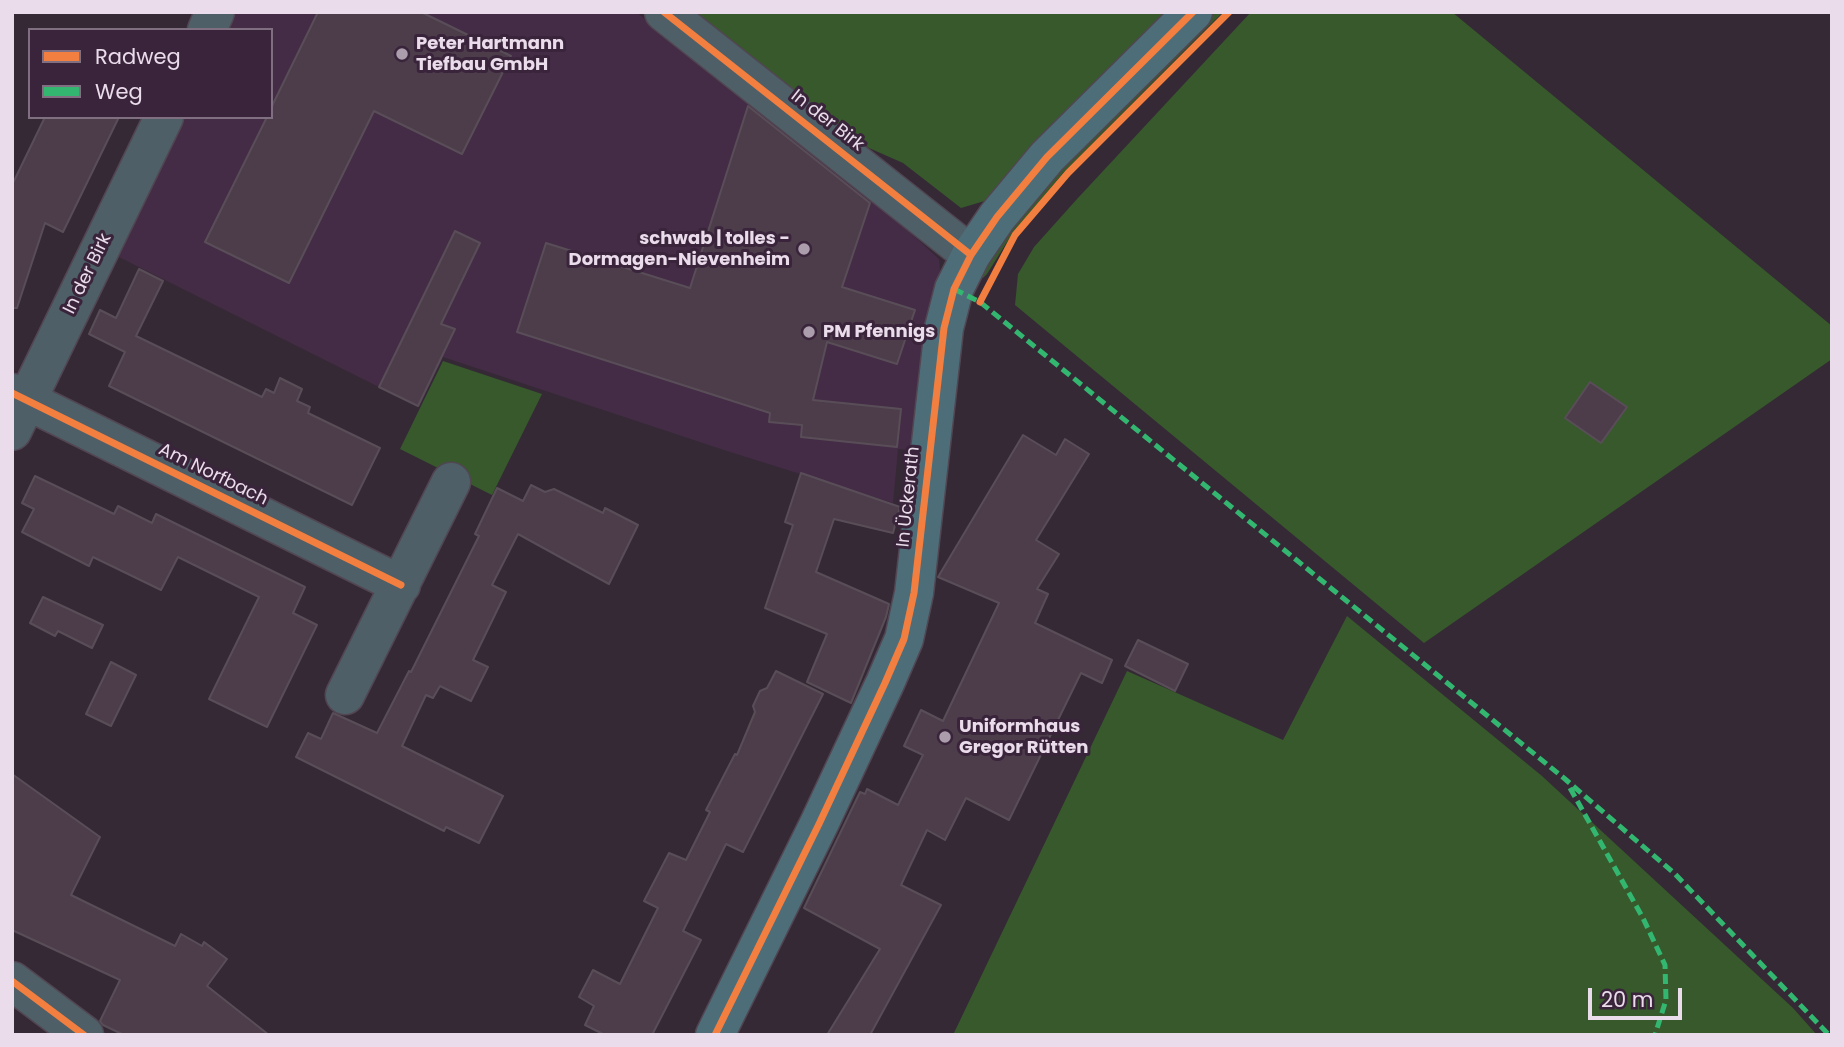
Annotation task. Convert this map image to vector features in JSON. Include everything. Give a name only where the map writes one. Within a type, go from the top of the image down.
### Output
[{"type":"main road","name":"In Ückerath","points":[[715,1035],[825,812],[904,639],[914,593],[944,328],[954,289],[971,255],[997,217],[1047,158],[1193,12]]},
{"type":"street","points":[[208,28],[215,12]]},
{"type":"street","name":"In der Birk","points":[[664,12],[971,255]]},
{"type":"street","name":"In der Birk","points":[[17,408],[163,119]]},
{"type":"street","name":"Am Norfbach","points":[[17,408],[401,584]]},
{"type":"street","points":[[345,695],[452,482]]},
{"type":"street","points":[[12,981],[84,1035]]},
{"type":"shaded area","points":[[235,12],[636,12],[877,202],[939,259],[938,293],[913,450],[898,449],[893,503],[443,357],[419,407],[119,257],[184,119],[273,119],[273,28],[227,28]]},
{"type":"green space","points":[[693,12],[1169,12],[988,200],[961,208],[903,163],[869,148]]},
{"type":"green space","points":[[1213,12],[1223,12],[1063,173],[1012,234],[987,274],[983,278],[980,277],[997,242],[1102,124]]},
{"type":"green space","points":[[1251,12],[1452,12],[1832,326],[1832,359],[1424,643],[1015,305],[1018,274],[1034,247]]},
{"type":"green space","points":[[443,361],[542,394],[492,495],[400,449]]},
{"type":"green space","points":[[1347,616],[1542,776],[1793,1008],[1817,1035],[953,1035],[1127,671],[1283,740]]},
{"type":"building","points":[[318,12],[421,12],[511,56],[462,154],[374,111],[289,283],[205,242],[266,119],[273,119],[273,104]]},
{"type":"building","points":[[748,106],[870,203],[842,287],[915,310],[897,364],[827,342],[813,400],[901,409],[897,447],[801,437],[802,425],[769,422],[770,413],[517,332],[546,243],[690,288]]},
{"type":"building","points":[[44,119],[118,119],[63,232],[45,223],[17,308],[12,308],[12,185]]},
{"type":"building","points":[[455,231],[480,243],[441,324],[455,329],[418,406],[379,387]]},
{"type":"building","points":[[139,269],[163,281],[136,336],[262,397],[266,389],[274,393],[280,378],[302,389],[297,401],[310,407],[308,413],[380,448],[352,505],[109,386],[125,352],[89,334],[100,310],[116,318]]},
{"type":"building","points":[[1590,382],[1627,407],[1601,443],[1565,418]]},
{"type":"building","points":[[1023,435],[1056,455],[1065,439],[1089,454],[1036,540],[1059,554],[1037,589],[1048,594],[1035,623],[1112,660],[1102,683],[1081,673],[1009,820],[966,798],[945,840],[927,830],[901,885],[941,905],[870,1035],[827,1035],[880,949],[804,908],[860,792],[865,794],[867,789],[898,805],[923,755],[904,746],[921,710],[943,721],[999,603],[938,577]]},
{"type":"building","points":[[801,473],[900,507],[893,533],[834,519],[816,572],[889,604],[851,703],[807,682],[827,634],[765,608],[793,525],[785,522]]},
{"type":"building","points":[[35,476],[114,514],[118,506],[152,523],[156,514],[305,587],[293,613],[317,625],[267,727],[209,699],[259,597],[178,557],[161,590],[93,557],[89,566],[22,532],[34,509],[22,503]]},
{"type":"building","points":[[531,485],[545,492],[554,489],[603,513],[605,508],[638,525],[609,584],[518,534],[492,585],[506,592],[473,660],[488,667],[471,701],[440,686],[433,698],[426,695],[402,746],[503,796],[479,843],[446,827],[444,831],[296,757],[308,733],[321,739],[333,713],[377,733],[409,671],[411,672],[479,536],[475,534],[497,488],[523,501]]},
{"type":"building","points":[[43,597],[103,625],[92,648],[58,631],[55,636],[30,623]]},
{"type":"building","points":[[1138,640],[1188,664],[1175,691],[1125,666]]},
{"type":"building","points":[[111,662],[136,675],[111,726],[86,714]]},
{"type":"building","points":[[776,671],[823,694],[743,852],[726,844],[683,931],[701,940],[652,1035],[605,1035],[585,1025],[594,1006],[579,997],[593,970],[620,984],[658,908],[644,901],[669,853],[686,860],[710,812],[706,810],[735,754],[737,755],[755,712],[753,706],[760,691],[767,688]]},
{"type":"building","points":[[12,774],[100,837],[71,895],[175,946],[181,934],[202,946],[204,942],[227,959],[207,986],[269,1035],[124,1035],[103,1025],[100,1021],[120,980],[12,930]]},
{"type":"marked path","points":[[954,289],[980,302],[1565,779],[1675,874],[1829,1035]]},
{"type":"marked path","points":[[1570,788],[1643,918],[1665,965],[1666,1000],[1655,1035]]},
{"type":"cycle path","points":[[664,12],[971,255]]},
{"type":"cycle path","points":[[715,1035],[819,824],[904,639],[914,593],[944,328],[954,289],[971,255],[997,217],[1047,157],[1193,12]]},
{"type":"cycle path","points":[[980,302],[1015,235],[1068,173],[1229,12]]},
{"type":"cycle path","points":[[12,393],[401,585]]},
{"type":"cycle path","points":[[12,981],[84,1035]]},
{"type":"place","name":"Peter Hartmann Tiefbau GmbH","points":[[402,54]]},
{"type":"place","name":"schwab | tolles - Dormagen-Nievenheim","points":[[804,249]]},
{"type":"place","name":"PM Pfennigs","points":[[809,332]]},
{"type":"place","name":"Uniformhaus Gregor Rütten","points":[[945,737]]}]
